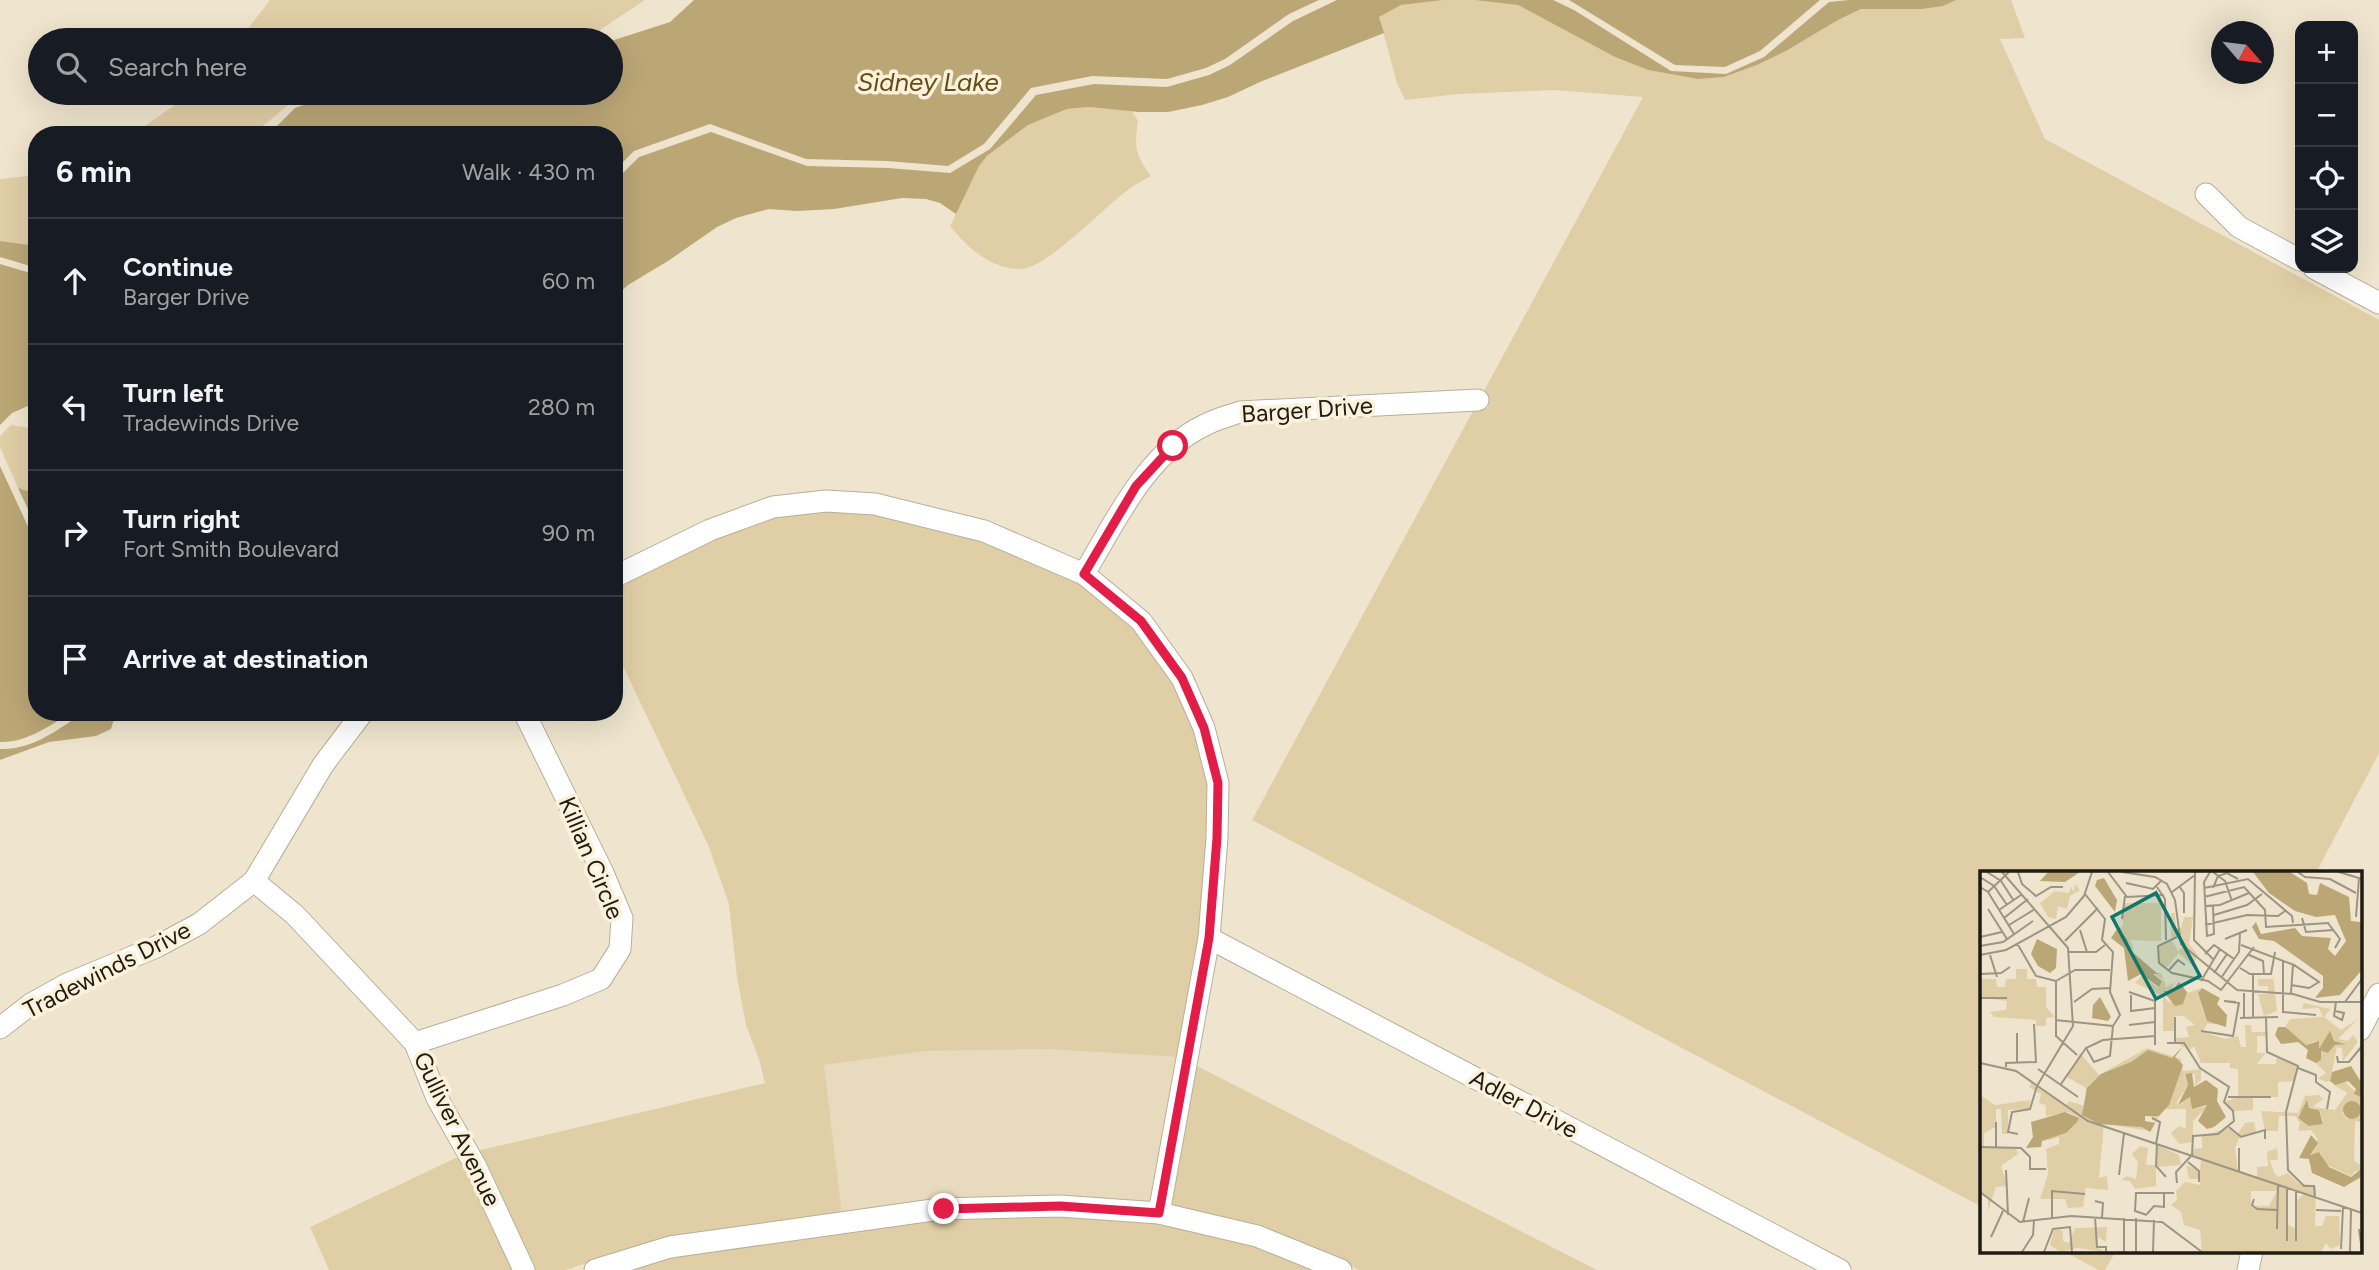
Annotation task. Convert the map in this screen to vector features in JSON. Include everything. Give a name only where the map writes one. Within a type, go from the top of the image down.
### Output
[{"type":"street","points":[[2206,194],[2239,227],[2295,257]]},
{"type":"street","points":[[2323,273],[2379,303]]},
{"type":"street","name":"Barger Drive","points":[[1084,574],[1136,486],[1173,446],[1203,425],[1240,412],[1478,400]]},
{"type":"street","points":[[623,573],[710,530],[773,507],[826,501],[875,504],[984,531],[1084,574],[1141,621],[1182,678],[1204,728],[1218,783],[1217,838],[1209,938],[1159,1213]]},
{"type":"street","name":"Tradewinds Drive","points":[[0,1028],[31,1004],[67,984],[107,970],[199,925],[254,881],[323,765],[356,721]]},
{"type":"street","name":"Killian Circle","points":[[415,1044],[563,995],[601,979],[620,949],[622,918],[603,873],[528,721]]},
{"type":"street","name":"Gulliver Avenue","points":[[254,881],[295,915],[415,1044],[437,1098],[476,1167],[524,1270]]},
{"type":"street","name":"Adler Drive","points":[[1209,938],[1812,1264],[1840,1270]]},
{"type":"street","points":[[2362,1026],[2379,994]]},
{"type":"street","points":[[594,1270],[670,1247],[940,1209],[1060,1206],[1159,1213],[1256,1236],[1340,1270]]},
{"type":"street","points":[[2248,1270],[2252,1252]]},
{"type":"shaded area","points":[[270,0],[645,0],[603,28],[248,28]]},
{"type":"shaded area","points":[[1444,0],[1489,0],[1518,5],[1615,57],[1648,70],[1698,79],[1724,77],[1757,65],[1861,9],[1943,6],[1956,0],[2011,0],[2025,38],[2000,39],[2045,139],[2379,320],[2379,753],[2317,871],[1980,871],[1980,1206],[1252,820],[1474,409],[1488,408],[1484,391],[1643,97],[1554,90],[1459,94],[1405,100],[1397,83],[1379,17],[1401,5]]},
{"type":"shaded area","points":[[175,105],[288,105],[263,126],[145,126]]},
{"type":"shaded area","points":[[1089,107],[1132,111],[1138,121],[1137,150],[1151,176],[1127,190],[1059,249],[1032,266],[1010,268],[981,256],[950,226],[979,166],[987,156],[1028,125],[1067,109]]},
{"type":"shaded area","points":[[28,176],[28,245],[0,241],[0,179]]},
{"type":"shaded area","points":[[11,425],[28,428],[28,491],[18,488],[0,447],[0,436]]},
{"type":"shaded area","points":[[827,510],[875,513],[982,540],[1080,581],[1134,627],[1174,682],[1195,729],[1208,779],[1208,837],[1200,935],[1178,1057],[1047,1049],[926,1051],[824,1065],[842,1215],[597,1260],[565,1270],[534,1270],[477,1151],[765,1083],[746,1025],[737,977],[729,904],[709,847],[623,666],[623,583],[714,538],[776,515]]},
{"type":"shaded area","points":[[1047,1049],[1178,1057],[1151,1204],[842,1215],[823,1065],[926,1051]]},
{"type":"shaded area","points":[[1195,1065],[1597,1270],[1359,1270],[1345,1263],[1169,1207]]},
{"type":"shaded area","points":[[460,1156],[515,1270],[329,1270],[310,1227]]},
{"type":"shaded area","points":[[1060,1215],[1158,1221],[1255,1244],[1319,1270],[625,1270],[673,1256],[941,1218]]},
{"type":"shaded area","points":[[2065,1252],[2115,1252],[2105,1270],[2099,1270]]},
{"type":"water","name":"Sidney Lake","points":[[694,0],[1319,0],[1289,14],[1225,59],[1206,68],[1167,79],[1092,76],[1031,88],[984,144],[948,166],[806,159],[710,124],[634,151],[623,162],[623,126],[277,126],[295,108],[303,105],[623,105],[623,37],[670,22]]},
{"type":"water","points":[[1337,0],[1444,0],[1401,5],[1379,17],[1384,33],[1228,97],[1202,105],[1168,112],[1089,107],[1067,109],[1028,125],[987,156],[979,166],[956,214],[940,203],[926,199],[902,198],[834,209],[769,209],[736,218],[717,227],[623,290],[623,173],[639,157],[711,132],[807,166],[950,173],[990,149],[1036,95],[1094,84],[1167,87],[1209,75],[1230,65],[1293,21]]},
{"type":"water","points":[[1475,0],[1553,0],[1574,10],[1671,71],[1726,74],[1764,57],[1829,2],[1956,0],[1943,6],[1921,9],[1861,9],[1757,65],[1724,77],[1698,79],[1648,70],[1615,57],[1518,5]]},
{"type":"water","points":[[1569,0],[1820,0],[1760,51],[1725,67],[1675,65]]},
{"type":"water","points":[[0,241],[28,245],[28,265],[0,257]]},
{"type":"water","points":[[0,264],[28,272],[28,406],[12,413],[0,425]]},
{"type":"water","points":[[0,466],[28,527],[28,721],[57,721],[28,737],[0,742]]},
{"type":"water","points":[[18,488],[28,491],[28,509]]},
{"type":"water","points":[[70,721],[113,721],[111,729],[96,736],[49,742],[0,760],[0,749],[23,746]]},
{"type":"route","points":[[944,1209],[1060,1206],[1159,1213],[1209,938],[1217,838],[1218,783],[1204,728],[1182,678],[1141,621],[1084,574],[1136,486],[1173,446]]}]
